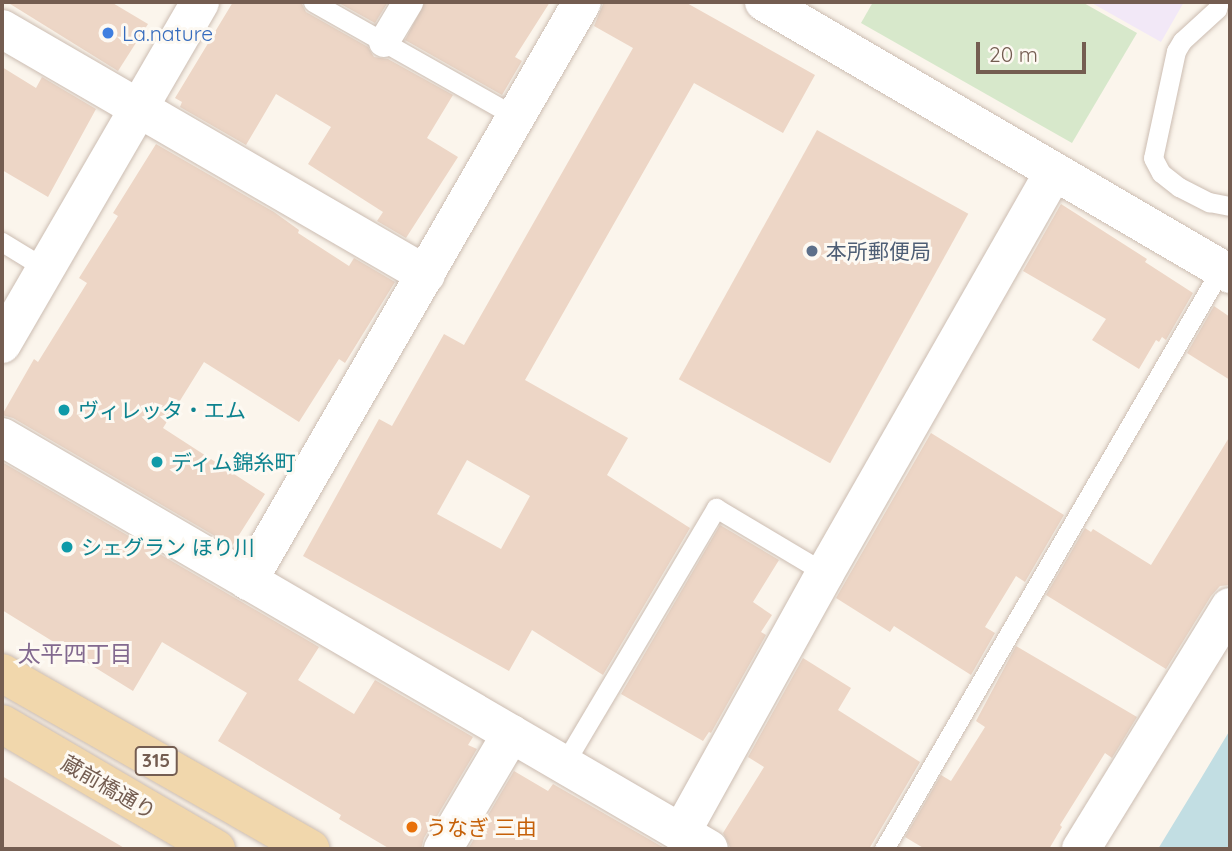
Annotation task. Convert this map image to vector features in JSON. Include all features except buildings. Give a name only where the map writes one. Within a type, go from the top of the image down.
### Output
[{"type":"main road","name":"315","points":[[2,673],[310,849]]},
{"type":"main road","name":"蔵前橋通り","points":[[2,724],[216,849]]},
{"type":"street","points":[[2,344],[200,2]]},
{"type":"street","points":[[384,42],[408,2]]},
{"type":"street","points":[[248,581],[582,2]]},
{"type":"street","points":[[764,2],[1225,271]]},
{"type":"street","points":[[2,29],[426,275]]},
{"type":"street","points":[[2,437],[695,841],[825,573],[1054,172]]},
{"type":"street","points":[[1082,849],[1230,607]]},
{"type":"street","points":[[443,849],[511,734]]},
{"type":"lane","points":[[313,2],[516,117]]},
{"type":"lane","points":[[1219,2],[1217,9],[1182,41],[1176,51],[1153,158],[1161,173],[1179,187],[1209,202],[1230,206]]},
{"type":"lane","points":[[2,242],[46,269]]},
{"type":"lane","points":[[884,849],[1225,271]]},
{"type":"lane","points":[[564,764],[716,508],[825,573]]},
{"type":"shaded area","points":[[1090,2],[1184,2],[1161,42]]},
{"type":"green space","points":[[873,2],[1082,2],[1137,33],[1072,143],[861,23]]},
{"type":"water","points":[[1230,730],[1230,849],[1158,849],[1200,780]]},
{"type":"place","name":"La.nature","points":[[108,33]]},
{"type":"place","name":"本所郵便局","points":[[812,251]]},
{"type":"place","name":"ヴィレッタ・エム","points":[[64,410]]},
{"type":"place","name":"ディム錦糸町","points":[[157,462]]},
{"type":"place","name":"シェグラン ほり川","points":[[67,547]]},
{"type":"place","name":"うなぎ 三由","points":[[412,827]]},
{"type":"district","name":"太平四丁目","points":[[75,654]]}]
